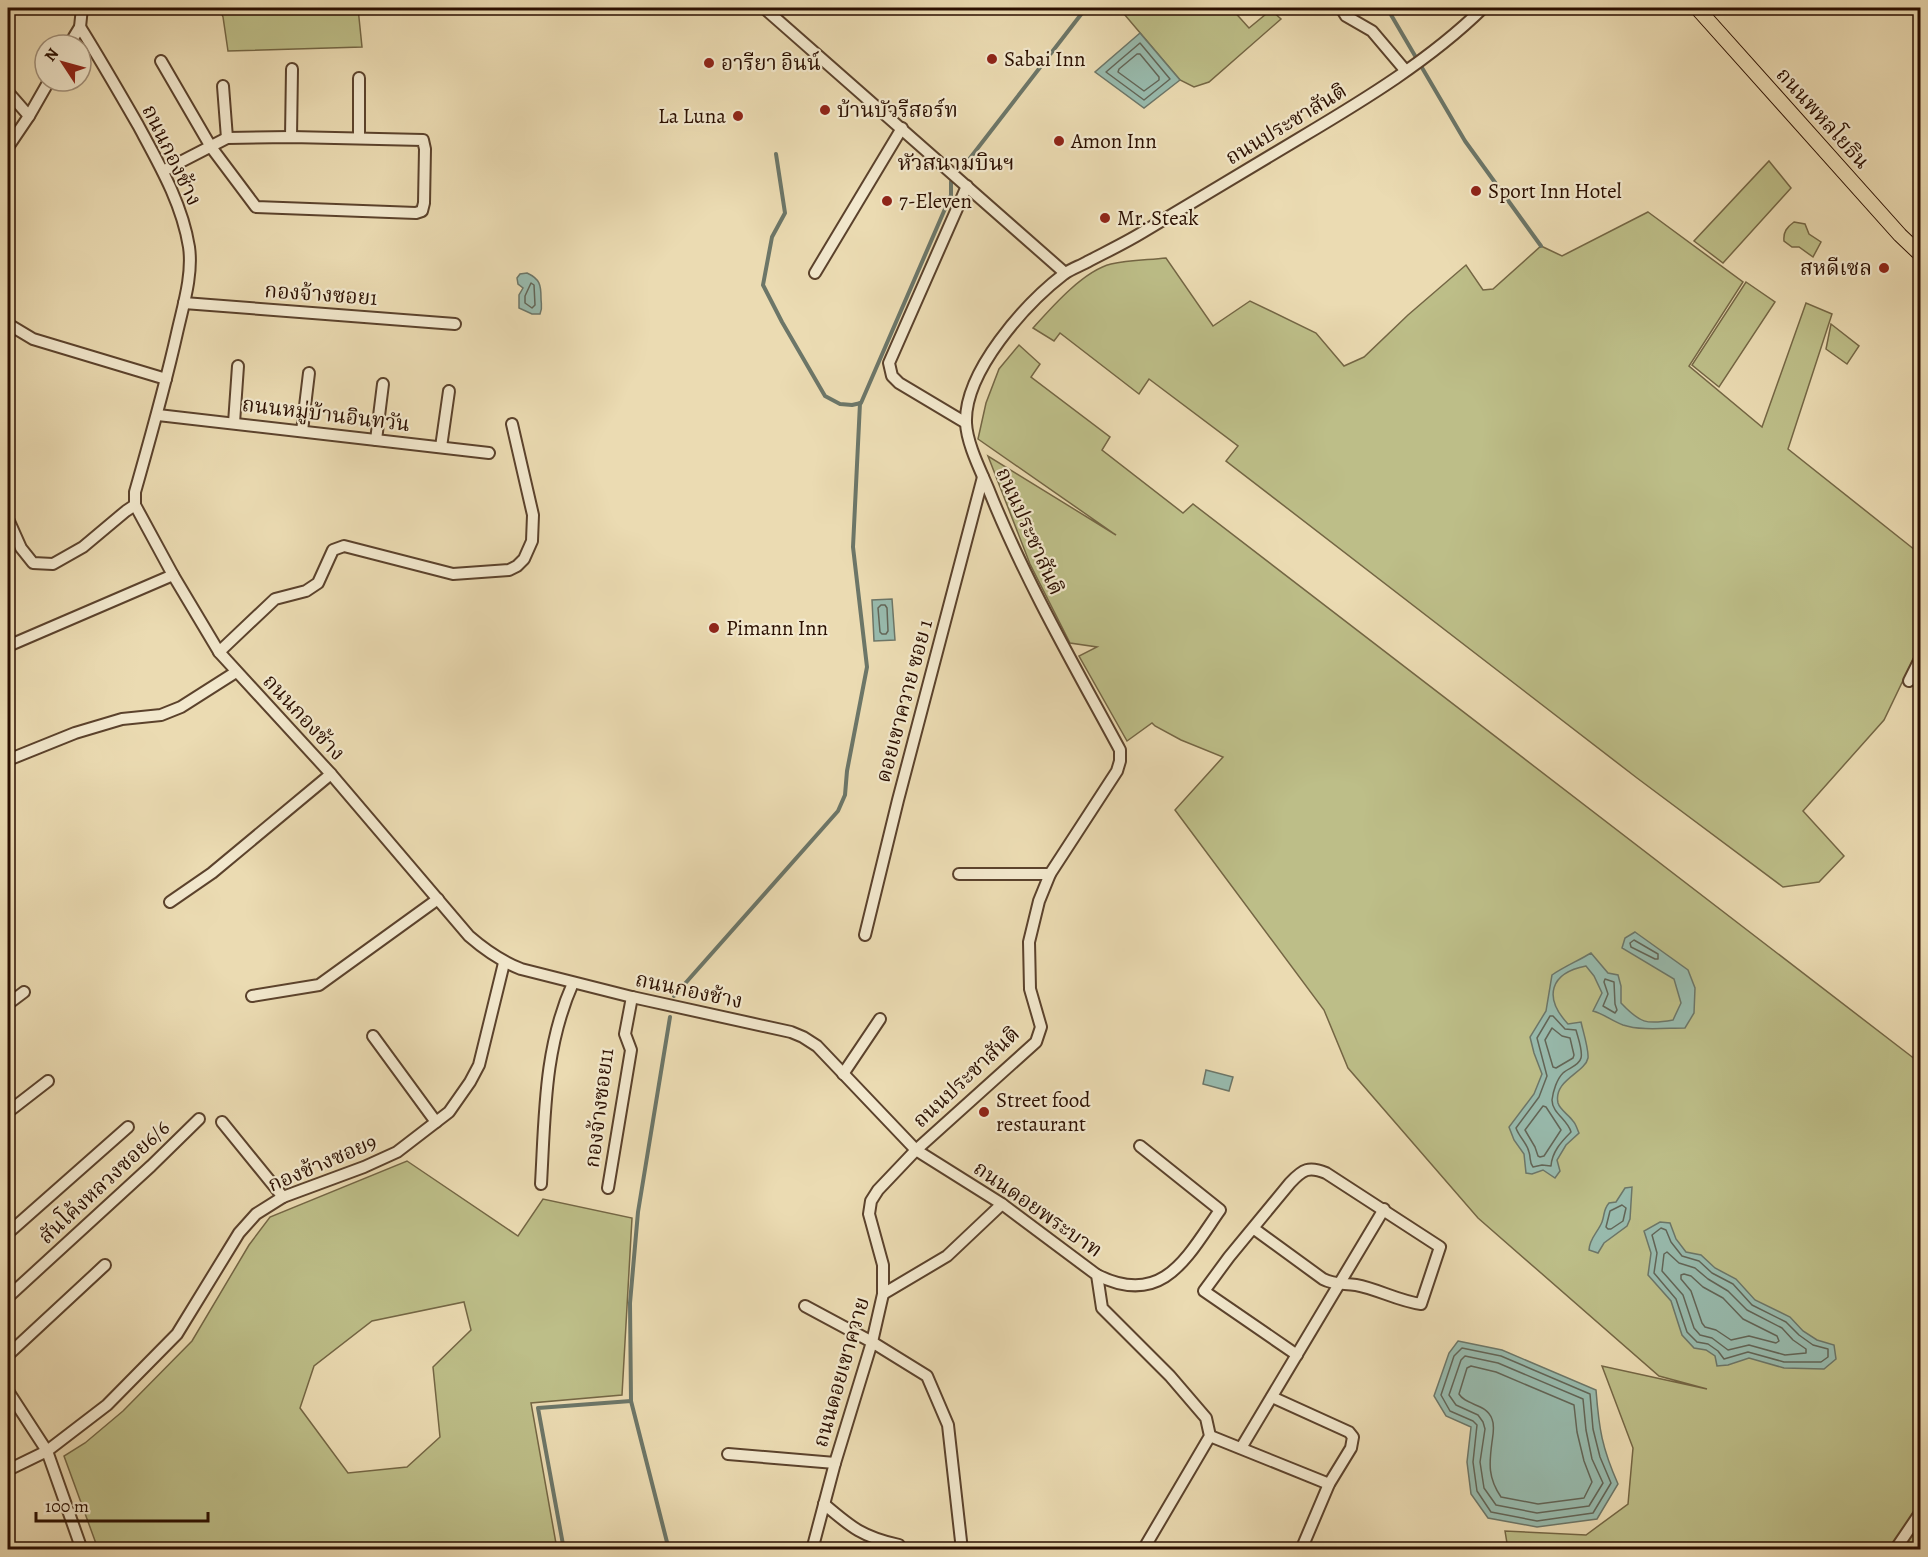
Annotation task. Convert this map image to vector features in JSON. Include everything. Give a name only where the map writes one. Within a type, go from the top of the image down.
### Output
[{"type":"main road","name":"ถนนพหลโยธิน","points":[[1697,8],[1900,235],[1920,254]]},
{"type":"street","points":[[76,33],[80,27],[82,8]]},
{"type":"street","points":[[764,8],[1065,273]]},
{"type":"street","points":[[1341,8],[1346,16],[1372,31],[1414,64]]},
{"type":"street","name":"ถนนประชาสันติ","points":[[916,1150],[1035,1042],[1041,1027],[1029,989],[1029,942],[1039,900],[1050,874],[1117,771],[1120,761],[1120,750],[1030,584],[969,440],[966,423],[970,395],[980,371],[1002,339],[1028,308],[1065,273],[1130,240],[1360,102],[1465,26],[1484,8]]},
{"type":"street","name":"ถนนกองช้าง","points":[[80,27],[163,171],[180,211],[189,246],[184,303],[158,415],[135,492],[135,505],[219,652],[331,774],[469,936],[504,963],[632,998],[791,1032],[803,1037],[817,1046],[916,1150]]},
{"type":"street","points":[[161,62],[211,147],[256,207],[417,213],[422,211],[424,204],[425,149],[423,140],[227,138],[211,147],[163,171]]},
{"type":"street","points":[[291,137],[292,69]]},
{"type":"street","points":[[359,78],[359,138]]},
{"type":"street","points":[[223,86],[227,138]]},
{"type":"street","points":[[8,92],[28,116]]},
{"type":"street","points":[[8,147],[42,93]]},
{"type":"street","points":[[815,273],[902,128]]},
{"type":"street","points":[[966,423],[898,383],[892,376],[889,363],[967,186]]},
{"type":"street","name":"กองจ้างซอย1","points":[[184,303],[455,324]]},
{"type":"street","points":[[8,324],[33,339],[166,379]]},
{"type":"street","points":[[234,423],[238,366]]},
{"type":"street","points":[[302,431],[309,372]]},
{"type":"street","points":[[376,440],[382,384]]},
{"type":"street","points":[[441,447],[449,391]]},
{"type":"street","name":"ถนนหมู่บ้านอินทวัน","points":[[158,415],[489,453]]},
{"type":"street","points":[[219,652],[275,599],[306,591],[318,584],[333,550],[344,546],[453,574],[508,570],[517,566],[524,559],[532,540],[533,515],[512,424]]},
{"type":"street","name":"ดอยเขาควาย ซอย 1","points":[[865,935],[897,800],[983,477]]},
{"type":"street","points":[[8,519],[21,548],[33,563],[53,564],[83,547],[135,505]]},
{"type":"street","points":[[8,646],[173,575]]},
{"type":"street","points":[[1909,681],[1920,659]]},
{"type":"street","points":[[8,760],[75,733],[122,719],[161,716],[181,707],[236,672]]},
{"type":"street","points":[[170,902],[212,873],[331,774]]},
{"type":"street","points":[[959,874],[1050,874]]},
{"type":"street","points":[[252,996],[319,985],[438,899]]},
{"type":"street","name":"กองช้างซอย9","points":[[8,1470],[47,1450],[107,1405],[177,1334],[239,1233],[255,1214],[283,1197],[364,1167],[397,1152],[449,1112],[479,1065],[504,963]]},
{"type":"street","points":[[541,1184],[547,1077],[561,1008],[573,983]]},
{"type":"street","points":[[8,1004],[24,992]]},
{"type":"street","name":"กองจ้างซอย11","points":[[608,1188],[631,1050],[625,1035],[632,998]]},
{"type":"street","points":[[843,1074],[880,1019]]},
{"type":"street","points":[[373,1036],[436,1122]]},
{"type":"street","points":[[8,1112],[48,1081]]},
{"type":"street","name":"สันโค้งหลวงซอย6/6","points":[[8,1297],[199,1119]]},
{"type":"street","points":[[222,1122],[283,1197]]},
{"type":"street","points":[[8,1233],[128,1127]]},
{"type":"street","points":[[1097,1275],[1125,1285],[1157,1282],[1171,1274],[1187,1256],[1220,1210],[1140,1146]]},
{"type":"street","name":"ถนนดอยพระบาท","points":[[916,1150],[1002,1204],[1097,1275],[1102,1308],[1170,1376],[1206,1418],[1210,1436]]},
{"type":"street","name":"ถนนดอยเขาควาย","points":[[812,1550],[835,1463],[872,1342],[883,1294],[883,1265],[869,1214],[872,1201],[878,1190],[916,1150]]},
{"type":"street","points":[[1253,1228],[1332,1284],[1356,1285],[1421,1304],[1440,1247],[1326,1173],[1317,1169],[1300,1172],[1253,1228],[1204,1291],[1297,1355]]},
{"type":"street","points":[[883,1294],[947,1256],[1002,1204]]},
{"type":"street","points":[[1241,1448],[1384,1209]]},
{"type":"street","points":[[8,1356],[105,1265]]},
{"type":"street","points":[[805,1306],[872,1342],[927,1377],[948,1425],[962,1550]]},
{"type":"street","points":[[8,1391],[47,1450],[82,1550]]},
{"type":"street","points":[[1272,1397],[1349,1432],[1353,1437],[1351,1448],[1329,1484],[1301,1550]]},
{"type":"street","points":[[1143,1550],[1210,1436],[1329,1484]]},
{"type":"street","points":[[728,1454],[835,1463]]},
{"type":"street","points":[[824,1504],[852,1528],[877,1540],[899,1545]]},
{"type":"street","points":[[1895,1550],[1920,1513]]},
{"type":"green space","points":[[219,8],[358,8],[362,47],[228,51],[223,17]]},
{"type":"green space","points":[[1119,8],[1231,8],[1249,28],[1271,10],[1281,19],[1209,82],[1194,87],[1180,80]]},
{"type":"green space","points":[[1769,161],[1791,188],[1723,263],[1694,241]]},
{"type":"green space","points":[[1648,212],[1743,282],[1689,366],[1762,427],[1806,303],[1832,314],[1788,449],[1920,554],[1920,645],[1884,720],[1803,811],[1844,856],[1819,882],[1783,887],[1637,778],[1226,461],[1238,446],[1149,379],[1139,394],[1060,333],[1054,341],[1033,328],[1068,291],[1100,268],[1124,262],[1166,258],[1213,326],[1250,301],[1316,333],[1344,366],[1364,357],[1466,265],[1483,290],[1493,289],[1541,246],[1562,256]]},
{"type":"green space","points":[[1794,222],[1805,224],[1809,234],[1821,242],[1813,257],[1799,247],[1792,247],[1784,241],[1786,230]]},
{"type":"green space","points":[[1746,282],[1775,302],[1719,387],[1692,365]]},
{"type":"green space","points":[[1831,324],[1859,346],[1847,364],[1826,349]]},
{"type":"green space","points":[[1019,345],[1040,364],[1031,377],[1110,437],[1102,450],[1183,513],[1193,504],[1920,1063],[1920,1549],[1508,1549],[1505,1531],[1586,1535],[1628,1504],[1633,1448],[1602,1366],[1707,1389],[1659,1376],[1478,1218],[1348,1068],[1324,1010],[1175,810],[1223,757],[1181,740],[1152,723],[1127,741],[1079,656],[1097,647],[1070,643],[1030,564],[988,456],[1116,535],[978,439],[986,403],[999,369]]},
{"type":"green space","points":[[407,1161],[518,1236],[543,1199],[632,1218],[622,1395],[531,1403],[557,1549],[98,1549],[64,1456],[85,1443],[123,1411],[192,1341],[249,1245],[270,1217]],"holes":[[[464,1302],[471,1330],[433,1367],[440,1437],[407,1467],[348,1473],[300,1408],[314,1366],[372,1321]]]},
{"type":"water","points":[[1140,33],[1180,80],[1144,108],[1095,72]]},
{"type":"water","points":[[527,273],[537,280],[540,286],[542,308],[540,314],[532,314],[519,308],[519,295],[523,288],[518,284],[517,278],[520,274]]},
{"type":"water","points":[[892,599],[895,640],[874,641],[872,600]]},
{"type":"water","points":[[1635,932],[1688,970],[1695,988],[1694,1013],[1685,1028],[1630,1027],[1593,1011],[1602,993],[1586,966],[1564,974],[1554,988],[1555,1005],[1568,1024],[1581,1022],[1588,1058],[1586,1063],[1560,1088],[1558,1103],[1574,1122],[1579,1133],[1566,1145],[1557,1160],[1560,1171],[1555,1178],[1543,1170],[1532,1174],[1526,1173],[1524,1154],[1514,1140],[1509,1127],[1534,1094],[1542,1074],[1530,1037],[1546,1011],[1552,975],[1591,953],[1608,973],[1618,975],[1621,986],[1621,1003],[1633,1015],[1650,1022],[1673,1020],[1681,1003],[1674,979],[1622,948],[1625,938]]},
{"type":"water","points":[[1206,1070],[1233,1077],[1229,1091],[1203,1084]]},
{"type":"water","points":[[1632,1187],[1630,1219],[1627,1226],[1604,1243],[1598,1253],[1589,1250],[1590,1242],[1602,1222],[1607,1205],[1616,1202],[1625,1188]]},
{"type":"water","points":[[1660,1222],[1670,1223],[1676,1239],[1686,1252],[1701,1255],[1715,1268],[1736,1279],[1755,1300],[1790,1317],[1803,1331],[1817,1340],[1834,1345],[1836,1359],[1824,1369],[1784,1368],[1749,1358],[1717,1366],[1715,1356],[1706,1350],[1694,1348],[1682,1335],[1671,1301],[1648,1275],[1651,1253],[1644,1231]]},
{"type":"water","points":[[1458,1341],[1502,1350],[1596,1390],[1602,1438],[1618,1484],[1597,1519],[1537,1527],[1488,1518],[1471,1494],[1467,1462],[1471,1427],[1446,1416],[1434,1396],[1449,1353]]},
{"type":"waterway","points":[[967,162],[1086,8]]},
{"type":"waterway","points":[[1387,8],[1465,141],[1541,246]]},
{"type":"waterway","points":[[776,154],[785,213],[772,237],[763,285],[825,396],[840,404],[861,403],[951,195],[952,180]]},
{"type":"waterway","points":[[674,996],[838,811],[845,795],[847,771],[867,667],[853,547],[860,403]]},
{"type":"waterway","points":[[669,1550],[631,1401],[630,1303],[638,1212],[670,1017]]},
{"type":"waterway","points":[[564,1550],[538,1408],[631,1401]]},
{"type":"place","name":"Sabai Inn","points":[[992,59]]},
{"type":"place","name":"อารียา อินน์","points":[[709,63]]},
{"type":"place","name":"บ้านบัวรีสอร์ท","points":[[825,110]]},
{"type":"place","name":"La Luna","points":[[738,116]]},
{"type":"place","name":"Amon Inn","points":[[1059,141]]},
{"type":"place","name":"Sport Inn Hotel","points":[[1476,191]]},
{"type":"place","name":"7-Eleven","points":[[887,201]]},
{"type":"place","name":"Mr. Steak","points":[[1105,218]]},
{"type":"place","name":"สหดีเซล","points":[[1884,268]]},
{"type":"place","name":"Pimann Inn","points":[[714,628]]},
{"type":"place","name":"Street food restaurant","points":[[984,1112]]},
{"type":"district","name":"หัวสนามบินฯ","points":[[956,162]]}]
